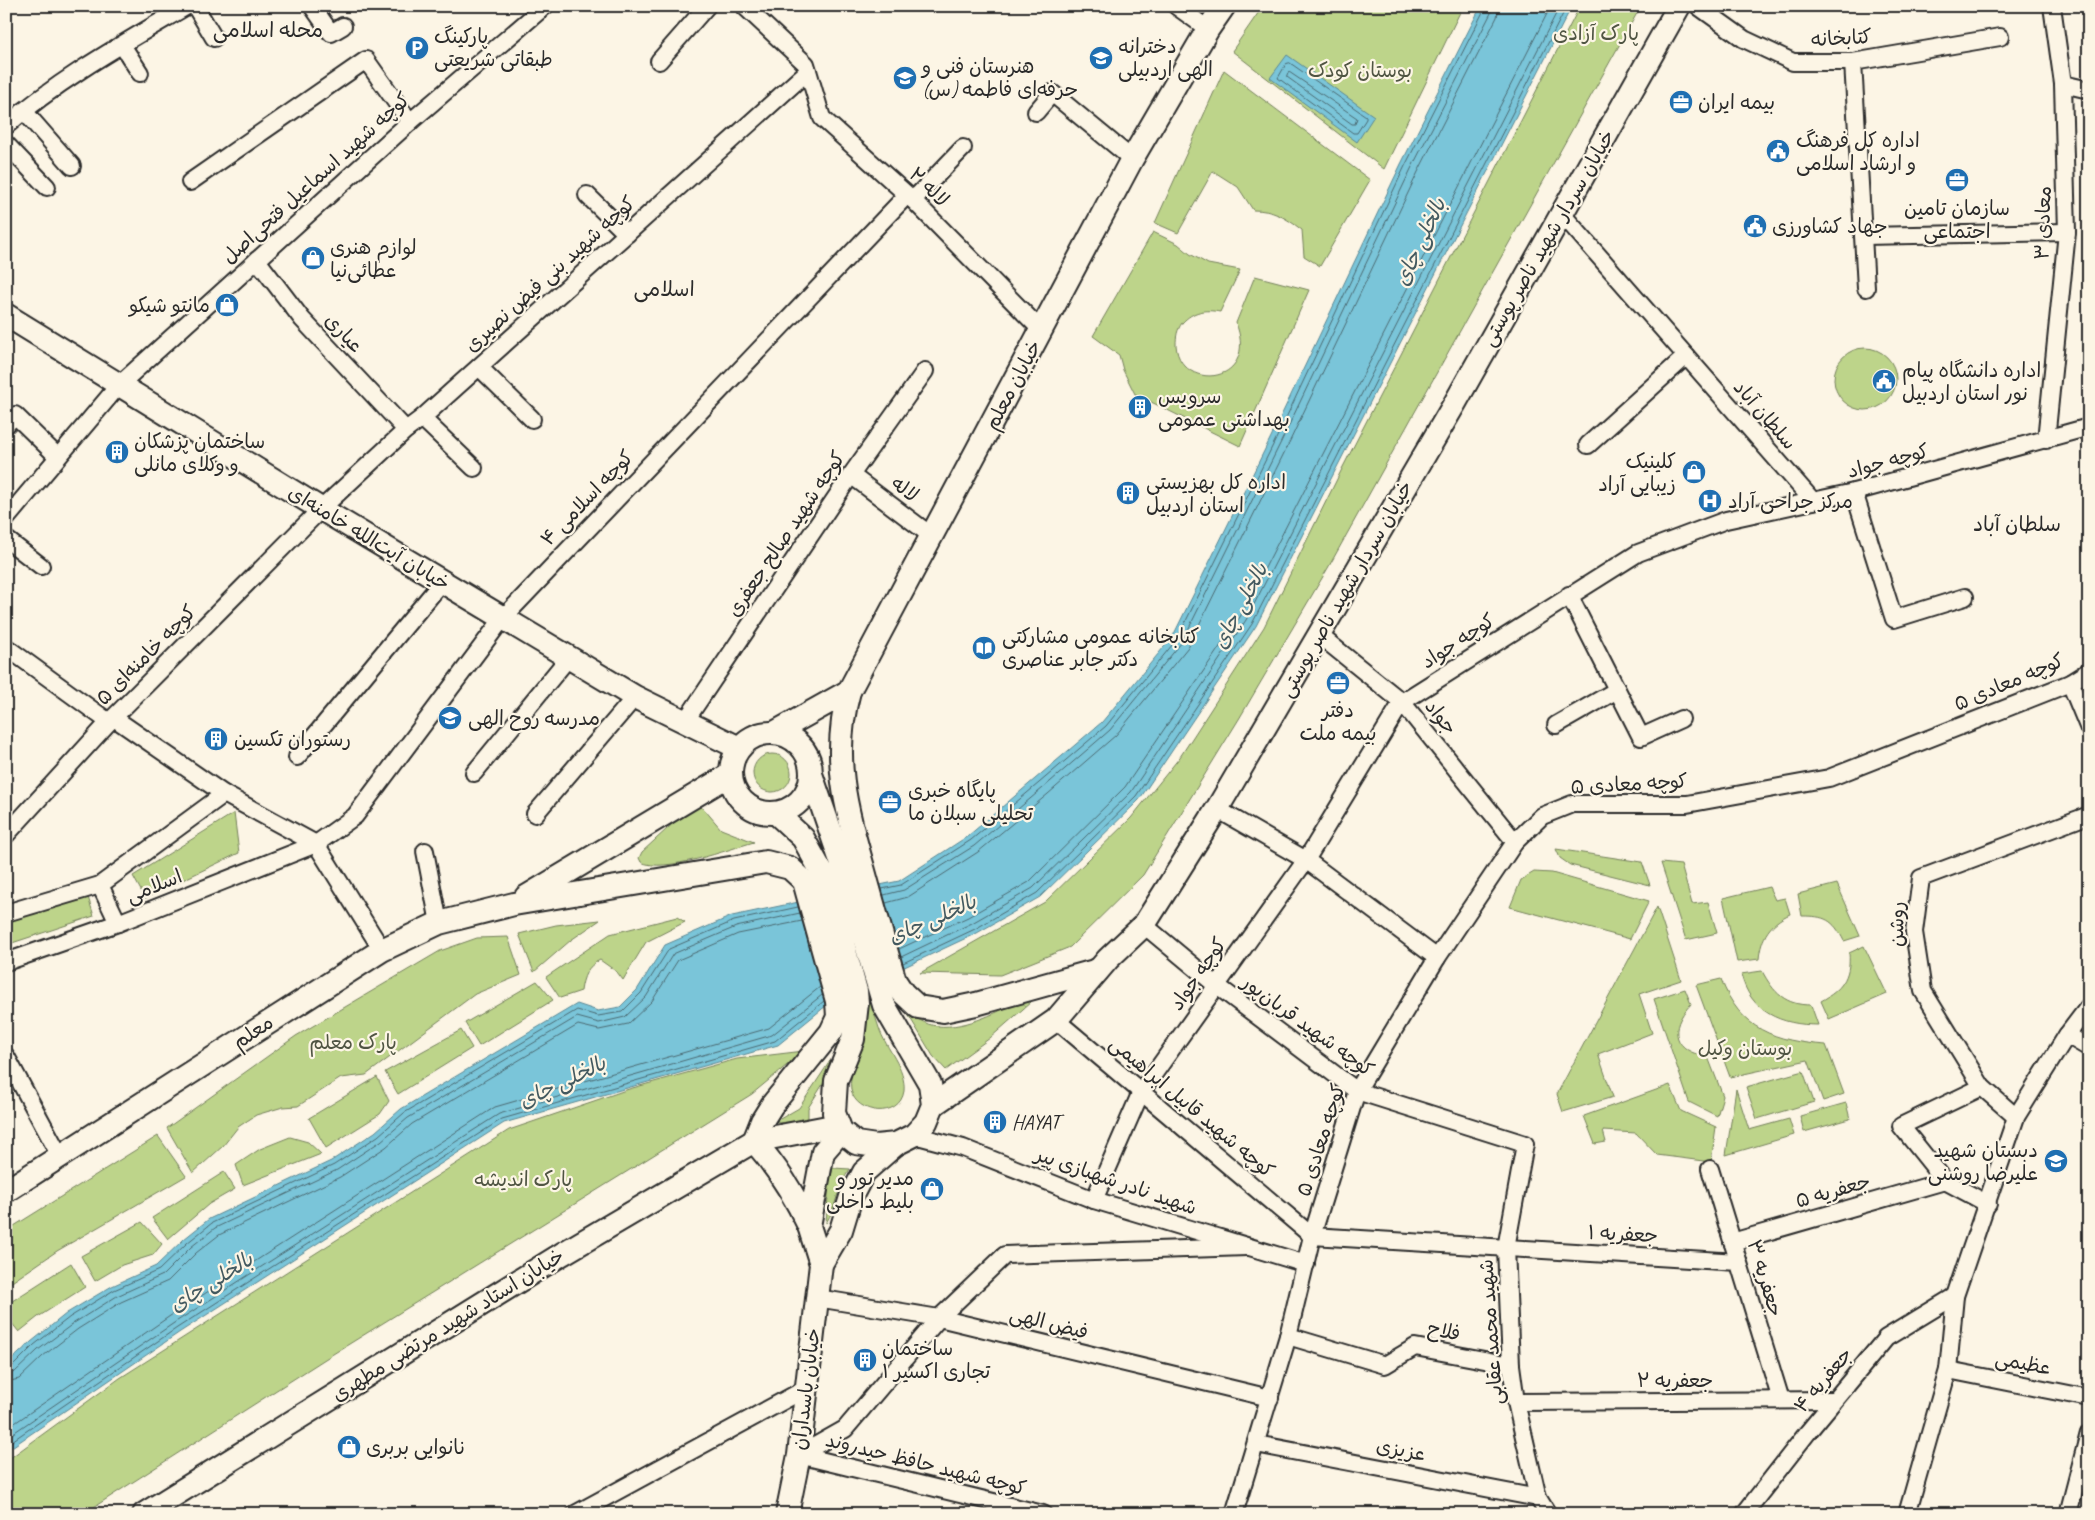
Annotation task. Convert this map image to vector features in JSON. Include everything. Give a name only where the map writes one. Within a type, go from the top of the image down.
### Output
[{"type":"main road","name":"خیابان معلم","points":[[834,873],[845,805],[840,755],[842,718],[849,691],[933,537],[1132,159],[1208,29],[1224,6]]},
{"type":"main road","name":"خیابان سردار شهید ناصر پوستی","points":[[933,1105],[1056,1020],[1098,970],[1144,925],[1217,809],[1319,635],[1562,214],[1679,6]]},
{"type":"main road","name":"خیابان آیت‌الله خامنه‌ای","points":[[6,315],[321,509],[569,658],[684,723],[740,748]]},
{"type":"main road","points":[[774,733],[849,691]]},
{"type":"main road","points":[[812,777],[808,790],[801,802],[790,810],[777,814],[763,813],[745,804],[733,787],[731,774],[733,760],[740,748],[750,739],[761,734],[774,733],[787,736],[798,742],[806,752],[811,763],[812,777],[834,873],[847,996],[832,1032],[772,1106],[762,1121],[754,1141],[772,1161],[792,1190],[809,1226],[820,1264]]},
{"type":"main road","points":[[514,904],[731,774]]},
{"type":"main road","points":[[777,814],[803,838],[834,873],[887,983],[918,1007],[943,1011],[976,1004],[1098,970]]},
{"type":"main road","points":[[514,904],[766,862],[790,868],[834,873]]},
{"type":"main road","name":"معلم","points":[[6,1191],[382,950],[439,923],[514,904]]},
{"type":"main road","points":[[820,1264],[841,1230],[851,1197],[864,1172],[926,1122],[933,1105],[930,1084],[884,1005],[887,983]]},
{"type":"main road","points":[[847,996],[858,1003],[853,1039],[836,1081],[833,1098],[834,1112],[840,1128],[856,1143],[876,1146],[905,1140]]},
{"type":"main road","points":[[809,1226],[822,1152],[840,1128]]},
{"type":"main road","name":"خیابان استاد شهید مرتضی مطهری","points":[[144,1514],[554,1259],[754,1141],[840,1128]]},
{"type":"main road","name":"خیابان پاسداران","points":[[788,1514],[799,1455],[820,1264]]},
{"type":"street","points":[[6,126],[24,111],[122,45],[187,6]]},
{"type":"street","points":[[195,6],[214,38]]},
{"type":"street","points":[[312,6],[331,33],[343,26]]},
{"type":"street","name":"کوچه شهید اسماعیل فتحی‌اصل","points":[[6,518],[119,385],[410,122],[545,6]]},
{"type":"street","points":[[659,61],[707,6]]},
{"type":"street","points":[[744,6],[807,68]]},
{"type":"street","points":[[1176,6],[1208,29]]},
{"type":"street","name":"کتابخانه","points":[[1698,6],[1744,39],[1793,62],[1853,62],[2000,37]]},
{"type":"street","name":"معادی ۳","points":[[2046,440],[2066,232],[2063,84],[2052,6]]},
{"type":"street","points":[[122,45],[140,73]]},
{"type":"street","points":[[190,182],[366,60],[410,122]]},
{"type":"street","points":[[1853,62],[1866,288]]},
{"type":"street","name":"لاله ۲","points":[[807,68],[822,118],[910,197],[1042,331]]},
{"type":"street","name":"کوچه شهید بنی فیض نصیری","points":[[321,509],[406,430],[422,418],[627,234],[807,68]]},
{"type":"street","points":[[2063,84],[2089,90]]},
{"type":"street","points":[[1036,112],[1052,94],[1132,159]]},
{"type":"street","points":[[24,111],[72,166]]},
{"type":"street","points":[[6,144],[47,188]]},
{"type":"street","name":"کوچه اسلامی ۴","points":[[316,844],[354,816],[503,618],[910,197],[963,148]]},
{"type":"street","points":[[587,195],[627,234]]},
{"type":"street","name":"سلطان آباد","points":[[1562,214],[1813,501]]},
{"type":"street","points":[[1864,236],[2066,232]]},
{"type":"street","name":"عیاری","points":[[257,260],[302,319],[406,430]]},
{"type":"street","points":[[1588,445],[1686,356]]},
{"type":"street","points":[[479,367],[532,419]]},
{"type":"street","name":"کوچه شهید صالح جعفری","points":[[684,723],[851,475],[925,371]]},
{"type":"street","points":[[6,425],[16,414],[58,457]]},
{"type":"street","points":[[422,418],[474,468]]},
{"type":"street","name":"کوچه جواد","points":[[1094,1200],[1142,1092],[1306,860],[1402,702],[1638,553],[1726,520],[1854,492],[2089,428]]},
{"type":"street","name":"لاله","points":[[851,475],[933,537]]},
{"type":"street","points":[[1854,492],[1894,619],[1965,597]]},
{"type":"street","name":"کوچه خامنه‌ای ۵","points":[[6,835],[111,720],[321,509]]},
{"type":"street","points":[[6,540],[41,566]]},
{"type":"street","points":[[297,757],[442,582]]},
{"type":"street","points":[[1569,595],[1641,737],[1681,720]]},
{"type":"street","name":"جواد","points":[[1319,635],[1402,702],[1515,842]]},
{"type":"street","points":[[6,647],[111,720],[224,794],[316,844],[382,950]]},
{"type":"street","points":[[474,773],[569,658]]},
{"type":"street","name":"کوچه معادی ۵","points":[[1234,1514],[1288,1336],[1312,1236],[1357,1091],[1437,958],[1515,842],[1542,816],[1572,804],[1687,804],[1829,778],[2070,683],[2089,671]]},
{"type":"street","points":[[2070,683],[2089,729]]},
{"type":"street","points":[[1556,725],[1617,690]]},
{"type":"street","points":[[535,814],[635,696]]},
{"type":"street","points":[[6,913],[100,885],[224,794]]},
{"type":"street","points":[[1217,809],[1306,860],[1437,958]]},
{"type":"street","name":"روشن","points":[[2016,1117],[1982,1087],[1923,991],[1914,932],[1921,878],[2089,815]]},
{"type":"street","name":"اسلامی","points":[[6,962],[118,923],[316,844]]},
{"type":"street","points":[[425,851],[439,923]]},
{"type":"street","points":[[100,885],[118,923]]},
{"type":"street","name":"کوچه شهید قربان‌پور","points":[[1144,925],[1216,985],[1357,1091],[1525,1144]]},
{"type":"street","points":[[1907,1514],[1948,1370],[1955,1296],[1988,1204],[2016,1117],[2067,1035],[2089,1006]]},
{"type":"street","name":"کوچه شهید قابیل ابراهیمی","points":[[1056,1020],[1312,1236]]},
{"type":"street","points":[[2067,1035],[2089,1048]]},
{"type":"street","points":[[6,1056],[60,1156]]},
{"type":"street","points":[[1982,1087],[1901,1126],[1945,1181],[1988,1204]]},
{"type":"street","name":"شهید نادر شهبازی پیر","points":[[905,1140],[963,1148],[1094,1200],[1306,1264]]},
{"type":"street","name":"شهید محمد عقابی","points":[[1525,1144],[1506,1248],[1511,1366],[1516,1402],[1538,1498],[1548,1514]]},
{"type":"street","name":"جعفریه ۳","points":[[1710,1169],[1781,1400]]},
{"type":"street","name":"جعفریه ۵","points":[[1732,1242],[1945,1181]]},
{"type":"street","points":[[1312,1236],[1506,1248]]},
{"type":"street","points":[[799,1455],[845,1429],[939,1318],[1005,1255],[1247,1247]]},
{"type":"street","name":"جعفریه ۱","points":[[1506,1248],[1738,1262]]},
{"type":"street","name":"جعفریه ۴","points":[[1744,1514],[1834,1400],[1886,1338],[1955,1296]]},
{"type":"street","name":"فیض الهی","points":[[817,1298],[939,1318],[1270,1398]]},
{"type":"street","name":"فلاح","points":[[1288,1336],[1385,1365],[1415,1347],[1511,1366]]},
{"type":"street","name":"عظیمی","points":[[1948,1370],[2089,1398]]},
{"type":"street","points":[[575,1514],[807,1388]]},
{"type":"street","name":"جعفریه ۲","points":[[1516,1402],[1834,1400]]},
{"type":"street","points":[[2068,1514],[2089,1433]]},
{"type":"street","name":"عزیزی","points":[[1256,1444],[1538,1498]]},
{"type":"street","name":"کوچه شهید حافظ حیدروند","points":[[799,1455],[1043,1514]]},
{"type":"green space","name":"بوستان کودک","points":[[1263,6],[1463,6],[1384,169],[1232,51]]},
{"type":"green space","name":"پارک آزادی","points":[[1580,6],[1641,6],[1328,568],[1239,719],[1143,875],[1070,947],[1000,975],[920,973],[1045,902],[1131,818],[1180,757],[1264,627],[1343,467]]},
{"type":"green space","points":[[1224,70],[1370,180],[1320,266],[1304,256],[1302,230],[1279,215],[1267,211],[1253,210],[1238,187],[1213,171],[1178,233],[1155,223]]},
{"type":"green space","points":[[1153,232],[1178,244],[1190,254],[1208,264],[1240,270],[1220,312],[1204,311],[1195,313],[1182,323],[1178,331],[1176,345],[1180,360],[1190,370],[1203,375],[1216,375],[1228,370],[1237,360],[1240,344],[1236,323],[1255,276],[1309,290],[1240,446],[1135,394],[1123,370],[1119,355],[1093,336]]},
{"type":"green space","points":[[1859,348],[1871,348],[1887,357],[1894,367],[1896,379],[1894,391],[1887,401],[1871,410],[1859,410],[1848,405],[1839,396],[1834,385],[1834,373],[1839,362],[1848,353]]},
{"type":"green space","points":[[772,754],[786,759],[791,773],[786,787],[772,792],[758,787],[753,773],[758,759]]},
{"type":"green space","points":[[694,804],[704,809],[721,829],[754,842],[680,863],[651,865],[641,862],[639,858],[642,852]]},
{"type":"green space","points":[[234,813],[239,853],[145,898],[133,876]]},
{"type":"green space","points":[[1556,849],[1642,862],[1650,885],[1570,865],[1560,858]]},
{"type":"green space","points":[[1661,863],[1681,865],[1692,904],[1708,902],[1717,933],[1686,940]]},
{"type":"green space","points":[[1534,872],[1552,873],[1649,901],[1630,939],[1510,907],[1521,880]]},
{"type":"green space","points":[[1837,884],[1860,936],[1844,941],[1836,928],[1828,920],[1802,916],[1798,894]]},
{"type":"green space","points":[[1769,887],[1775,900],[1785,898],[1790,914],[1772,926],[1764,937],[1759,959],[1737,962],[1723,898]]},
{"type":"green space","points":[[87,894],[94,916],[6,945],[6,921]]},
{"type":"green space","points":[[1657,907],[1681,980],[1639,994],[1652,1033],[1598,1054],[1613,1097],[1563,1112],[1557,1094]]},
{"type":"green space","points":[[677,917],[685,922],[646,942],[623,980],[617,972],[600,960],[586,972],[581,991],[560,998],[546,977],[610,934]]},
{"type":"green space","points":[[600,920],[571,940],[534,972],[519,934],[556,925]]},
{"type":"green space","name":"پارک معلم","points":[[508,937],[521,975],[475,994],[366,1075],[341,1078],[298,1106],[283,1107],[256,1115],[238,1127],[223,1146],[193,1173],[167,1128],[296,1036],[440,951],[477,938]]},
{"type":"green space","points":[[1864,946],[1887,994],[1829,1019],[1821,1001],[1839,988],[1843,982],[1848,969],[1849,953]]},
{"type":"green space","points":[[1762,971],[1771,986],[1781,996],[1794,1003],[1811,1005],[1818,1025],[1780,1019],[1760,1007],[1745,987],[1741,974]]},
{"type":"green space","name":"بوستان وکیل","points":[[1721,979],[1738,1010],[1761,1030],[1791,1040],[1826,1045],[1844,1094],[1823,1101],[1808,1060],[1730,1077],[1696,985]]},
{"type":"green space","points":[[537,981],[553,1000],[479,1046],[465,1023]]},
{"type":"green space","points":[[1685,989],[1691,1004],[1683,1013],[1679,1022],[1678,1038],[1681,1044],[1688,1050],[1708,1057],[1723,1096],[1717,1116],[1689,1102],[1654,999]]},
{"type":"green space","points":[[870,995],[882,1036],[899,1066],[904,1083],[901,1100],[887,1110],[869,1109],[861,1105],[851,1090],[851,1077],[864,1033],[866,996]]},
{"type":"green space","points":[[1026,998],[1031,1002],[990,1038],[946,1070],[933,1056],[906,1011],[928,1024],[937,1026],[960,1025],[983,1018]]},
{"type":"green space","name":"پارک معلم","points":[[461,1030],[472,1048],[398,1094],[385,1072]]},
{"type":"green space","name":"پارک اندیشه","points":[[804,1051],[752,1094],[325,1359],[83,1514],[6,1514],[6,1461],[120,1378],[509,1130],[629,1089],[737,1059]]},
{"type":"green space","points":[[830,1061],[823,1084],[808,1108],[808,1121],[773,1123],[799,1108]]},
{"type":"green space","points":[[1803,1071],[1814,1102],[1757,1119],[1746,1087]]},
{"type":"green space","name":"پارک معلم","points":[[377,1077],[389,1101],[380,1114],[326,1148],[309,1118]]},
{"type":"green space","points":[[1670,1085],[1681,1111],[1716,1127],[1711,1162],[1657,1155],[1636,1133],[1603,1131],[1606,1142],[1595,1144],[1584,1116]]},
{"type":"green space","points":[[1736,1089],[1749,1130],[1789,1119],[1794,1135],[1726,1155]]},
{"type":"green space","points":[[1846,1103],[1850,1119],[1804,1132],[1800,1116]]},
{"type":"green space","points":[[158,1136],[186,1176],[57,1251],[6,1286],[6,1231]]},
{"type":"green space","points":[[290,1137],[308,1142],[321,1154],[243,1185],[236,1165],[260,1149]]},
{"type":"green space","points":[[833,1168],[850,1169],[842,1182],[833,1210],[826,1223],[829,1183]]},
{"type":"green space","points":[[224,1172],[235,1189],[209,1204],[168,1239],[152,1218]]},
{"type":"green space","points":[[142,1222],[162,1244],[153,1255],[122,1265],[95,1281],[81,1256]]},
{"type":"green space","points":[[71,1263],[85,1287],[38,1317],[19,1332],[6,1316],[6,1305]]},
{"type":"water","name":"بالخلی چای","points":[[1481,6],[1572,6],[1256,626],[1139,800],[1040,897],[977,933],[832,1001],[778,1045],[504,1123],[180,1332],[6,1451],[6,1365],[67,1313],[112,1286],[156,1266],[184,1239],[209,1219],[331,1161],[375,1132],[401,1109],[577,1004],[598,1011],[620,1007],[637,990],[665,945],[732,916],[899,881],[968,836],[1102,722],[1173,636],[1271,437],[1401,164]]},
{"type":"water","points":[[1287,55],[1374,116],[1357,142],[1270,78]]},
{"type":"place","name":"پارکینگ طبقاتی شریعتی","points":[[417,48]]},
{"type":"place","name":"دخترانه الهی اردبیلی","points":[[1101,58]]},
{"type":"place","name":"هنرستان فنی و حرفه‌ای فاطمه (س)","points":[[905,78]]},
{"type":"place","name":"بیمه ایران","points":[[1681,102]]},
{"type":"place","name":"اداره کل فرهنگ و ارشاد اسلامی","points":[[1778,151]]},
{"type":"place","name":"سازمان تامین اجتماعی","points":[[1957,180]]},
{"type":"place","name":"جهاد کشاورزی","points":[[1755,226]]},
{"type":"place","name":"لوازم هنری عطائی‌نیا","points":[[313,258]]},
{"type":"place","name":"مانتو شیکو","points":[[227,305]]},
{"type":"place","name":"اداره دانشگاه پیام نور استان اردبیل","points":[[1884,381]]},
{"type":"place","name":"سرویس بهداشتی عمومی","points":[[1140,407]]},
{"type":"place","name":"ساختمان پزشکان و وکلای مانلی","points":[[117,452]]},
{"type":"place","name":"کلینیک زیبایی آراد","points":[[1694,472]]},
{"type":"place","name":"اداره کل بهزیستی استان اردبیل","points":[[1128,493]]},
{"type":"place","name":"مرکز جراحی آراد","points":[[1710,501]]},
{"type":"place","name":"کتابخانه عمومی مشارکتی دکتر جابر عناصری","points":[[984,648]]},
{"type":"place","name":"دفتر بیمه ملت","points":[[1338,683]]},
{"type":"place","name":"مدرسه روح الهی","points":[[450,718]]},
{"type":"place","name":"رستوران تکسین","points":[[216,739]]},
{"type":"place","name":"پایگاه خبری تحلیلی سبلان ما","points":[[890,802]]},
{"type":"place","name":"HAYAT","points":[[995,1122]]},
{"type":"place","name":"دبستان شهید علیرضا روشنی","points":[[2056,1161]]},
{"type":"place","name":"مدیر تور و بلیط داخلى","points":[[932,1189]]},
{"type":"place","name":"ساختمان تجاری اکسیر ۱","points":[[865,1360]]},
{"type":"place","name":"نانوایی بربری","points":[[349,1447]]},
{"type":"district","name":"محله اسلامی","points":[[268,30]]},
{"type":"district","name":"اسلامی","points":[[664,289]]},
{"type":"district","name":"سلطان آباد","points":[[2017,524]]}]
